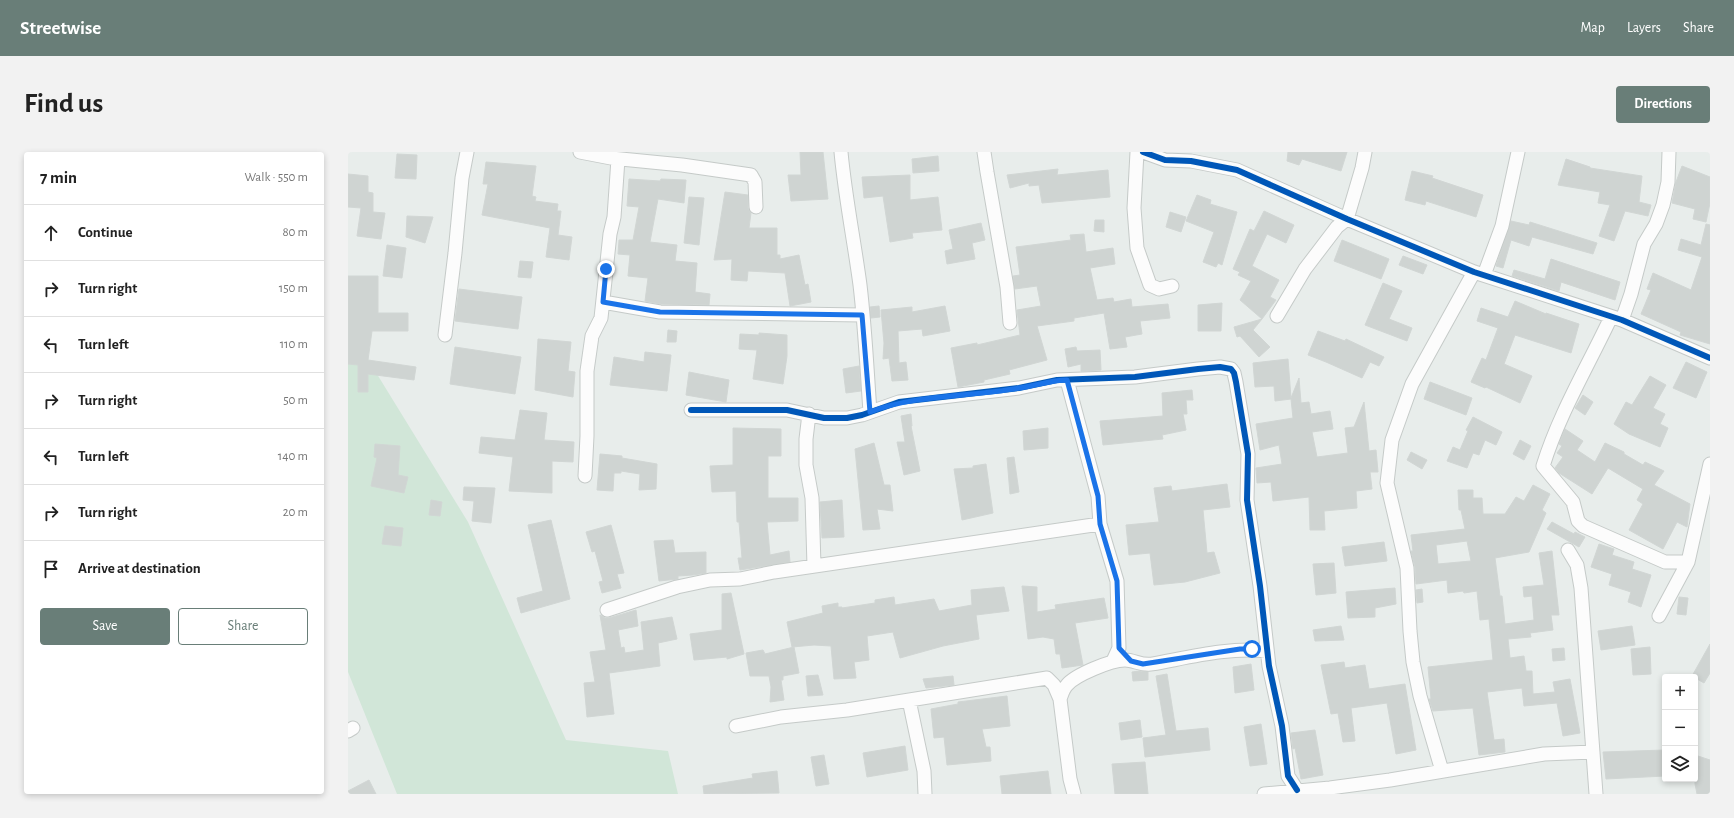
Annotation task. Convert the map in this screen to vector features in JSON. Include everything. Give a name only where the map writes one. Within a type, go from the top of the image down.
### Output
[{"type":"street","points":[[444,335],[456,253],[461,185],[467,152]]},
{"type":"street","points":[[580,152],[618,159],[682,165],[752,176],[755,182],[756,207]]},
{"type":"street","points":[[841,152],[860,286],[870,412]]},
{"type":"street","points":[[984,152],[986,172],[1006,280],[1010,323]]},
{"type":"street","points":[[1137,152],[1134,208],[1137,248],[1150,284],[1159,289],[1172,286]]},
{"type":"street","points":[[1143,152],[1165,160],[1191,161],[1237,170],[1347,219],[1479,273],[1617,319],[1710,358]]},
{"type":"street","points":[[1277,316],[1305,269],[1337,227],[1347,219],[1362,168],[1365,152]]},
{"type":"street","points":[[1442,771],[1420,696],[1413,662],[1407,568],[1387,483],[1392,440],[1403,405],[1412,384],[1479,273],[1502,226],[1518,152]]},
{"type":"street","points":[[1669,152],[1668,182],[1663,205],[1656,224],[1644,244],[1631,294],[1567,405],[1549,445],[1543,466],[1573,502],[1578,521],[1583,526],[1665,562],[1688,562]]},
{"type":"street","points":[[585,476],[587,436],[587,371],[592,336],[601,318],[610,234],[614,217],[618,159]]},
{"type":"street","points":[[603,302],[660,312],[862,315]]},
{"type":"street","points":[[691,410],[787,410],[824,418],[847,418],[899,402],[1019,388],[1057,380],[1135,377],[1220,367],[1231,369],[1234,372],[1248,454],[1247,500],[1260,586],[1267,651],[1282,726],[1288,776],[1297,790]]},
{"type":"street","points":[[1067,380],[1098,496],[1100,524],[1117,581],[1119,648],[1113,661]]},
{"type":"street","points":[[809,414],[806,439],[806,465],[812,498],[814,566]]},
{"type":"street","points":[[1659,616],[1688,562],[1710,464]]},
{"type":"street","points":[[607,610],[677,588],[710,580],[740,578],[1100,524]]},
{"type":"street","points":[[1568,550],[1577,565],[1581,588],[1596,794]]},
{"type":"street","points":[[1119,648],[1131,661]]},
{"type":"street","points":[[1054,685],[1067,684],[1091,670],[1113,661],[1131,661],[1150,664],[1240,649],[1267,651]]},
{"type":"street","points":[[736,726],[780,717],[847,710],[1047,678],[1054,685],[1060,699],[1070,779],[1074,794]]},
{"type":"street","points":[[1060,699],[1067,684]]},
{"type":"street","points":[[909,700],[924,771],[925,794]]},
{"type":"street","points":[[1264,794],[1330,788],[1544,754],[1593,752]]},
{"type":"street","points":[[1278,792],[1288,776]]},
{"type":"green space","points":[[348,327],[468,522],[566,740],[668,751],[678,794],[397,794],[348,672]]},
{"type":"building","points":[[800,152],[823,152],[828,199],[791,201],[788,175],[801,175]]},
{"type":"building","points":[[1288,152],[1347,152],[1341,171],[1302,159],[1299,165],[1287,161]]},
{"type":"building","points":[[397,154],[417,155],[416,179],[395,178]]},
{"type":"building","points":[[938,156],[939,171],[913,173],[912,159]]},
{"type":"building","points":[[1566,159],[1590,168],[1642,176],[1639,202],[1651,205],[1648,216],[1625,211],[1614,241],[1599,236],[1610,205],[1598,203],[1600,192],[1558,185]]},
{"type":"building","points":[[486,162],[536,166],[532,196],[536,197],[535,201],[558,204],[557,211],[561,211],[558,235],[572,237],[569,260],[546,257],[550,228],[482,215],[488,184],[483,184]]},
{"type":"building","points":[[1682,166],[1710,177],[1710,203],[1706,222],[1693,219],[1695,209],[1672,203],[1676,182]]},
{"type":"building","points":[[1058,169],[1057,175],[1108,170],[1110,197],[1042,203],[1039,185],[1029,186],[1029,183],[1010,188],[1007,175]]},
{"type":"building","points":[[1412,171],[1433,176],[1432,178],[1483,195],[1476,217],[1426,201],[1425,205],[1405,200]]},
{"type":"building","points":[[348,174],[368,176],[368,192],[373,193],[373,212],[385,213],[381,239],[357,236],[361,208],[348,207]]},
{"type":"building","points":[[910,175],[910,200],[938,197],[942,230],[912,233],[913,238],[890,242],[883,196],[864,198],[862,177]]},
{"type":"building","points":[[629,179],[660,181],[661,179],[686,180],[684,203],[658,199],[650,242],[677,245],[675,261],[697,263],[695,292],[710,294],[709,305],[661,304],[645,301],[648,278],[628,276],[630,255],[618,254],[619,240],[633,240],[639,207],[627,206]]},
{"type":"building","points":[[725,192],[748,195],[748,208],[751,213],[749,228],[777,228],[777,255],[780,255],[780,259],[799,255],[805,285],[808,284],[811,302],[790,306],[785,273],[748,271],[747,281],[731,280],[732,259],[714,260]]},
{"type":"building","points":[[1197,195],[1211,200],[1210,204],[1237,212],[1222,265],[1218,263],[1216,267],[1203,262],[1214,232],[1186,221]]},
{"type":"building","points":[[689,197],[704,198],[699,245],[684,243]]},
{"type":"building","points":[[1264,211],[1294,225],[1286,243],[1267,234],[1252,266],[1279,280],[1270,297],[1276,300],[1262,319],[1240,300],[1251,281],[1238,275],[1240,272],[1233,269],[1250,229],[1254,231]]},
{"type":"building","points":[[1170,212],[1186,217],[1181,232],[1166,227]]},
{"type":"building","points":[[407,216],[433,217],[425,243],[406,237]]},
{"type":"building","points":[[1095,220],[1104,220],[1104,232],[1094,231]]},
{"type":"building","points":[[1511,221],[1529,225],[1530,222],[1597,243],[1593,254],[1532,237],[1529,246],[1511,240],[1503,268],[1496,266]]},
{"type":"building","points":[[981,223],[985,240],[972,243],[975,259],[947,264],[945,251],[953,249],[949,230]]},
{"type":"building","points":[[1706,224],[1710,225],[1710,344],[1680,335],[1681,332],[1641,314],[1651,290],[1647,289],[1653,273],[1691,290],[1702,257],[1678,250],[1681,239],[1701,245]]},
{"type":"building","points":[[1084,234],[1086,252],[1113,248],[1115,264],[1090,268],[1097,300],[1113,298],[1114,302],[1131,299],[1132,307],[1168,304],[1170,318],[1140,321],[1142,334],[1125,337],[1127,347],[1110,349],[1104,313],[1074,318],[1074,321],[1037,326],[1047,360],[1009,370],[1010,374],[984,380],[984,382],[958,387],[951,348],[977,343],[977,345],[1020,335],[1017,310],[1041,306],[1037,286],[1015,289],[1013,276],[1020,275],[1016,247],[1071,240],[1070,235]]},
{"type":"building","points":[[1342,240],[1389,259],[1381,279],[1334,261]]},
{"type":"building","points":[[387,245],[406,248],[402,278],[383,276]]},
{"type":"building","points":[[1403,256],[1427,265],[1423,274],[1399,265]]},
{"type":"building","points":[[1551,259],[1620,282],[1615,300],[1561,282],[1559,291],[1512,276],[1514,270],[1545,279]]},
{"type":"building","points":[[520,261],[533,262],[531,278],[518,277]]},
{"type":"building","points":[[348,276],[378,276],[378,313],[408,313],[408,331],[372,331],[368,360],[416,367],[414,380],[368,374],[368,392],[358,392],[358,365],[348,364]]},
{"type":"building","points":[[1383,283],[1402,291],[1389,319],[1412,328],[1407,341],[1365,325]]},
{"type":"building","points":[[459,289],[522,297],[518,329],[455,321]]},
{"type":"building","points":[[1515,301],[1546,314],[1579,324],[1571,353],[1515,335],[1504,364],[1532,376],[1520,403],[1486,387],[1485,388],[1471,382],[1482,358],[1486,360],[1498,328],[1477,321],[1481,308],[1508,317]]},
{"type":"building","points":[[1222,303],[1221,331],[1198,331],[1198,305]]},
{"type":"building","points":[[879,306],[880,317],[871,318],[870,307]]},
{"type":"building","points":[[945,306],[950,331],[923,336],[922,329],[898,331],[899,363],[906,362],[908,380],[892,381],[889,358],[883,359],[884,343],[881,310],[912,307],[912,312]]},
{"type":"building","points":[[1262,319],[1253,330],[1270,347],[1259,357],[1240,336],[1237,337],[1234,327]]},
{"type":"building","points":[[668,330],[677,331],[676,342],[667,342]]},
{"type":"building","points":[[1318,331],[1345,341],[1346,339],[1384,357],[1379,366],[1370,362],[1362,378],[1308,355]]},
{"type":"building","points":[[759,333],[787,335],[787,356],[783,384],[753,379],[757,350],[739,349],[740,334],[759,335]]},
{"type":"building","points":[[538,339],[571,342],[568,371],[575,372],[573,397],[535,390]]},
{"type":"building","points":[[455,347],[521,357],[515,394],[450,384]]},
{"type":"building","points":[[1076,347],[1077,351],[1100,350],[1101,370],[1081,371],[1081,364],[1068,367],[1065,349]]},
{"type":"building","points":[[645,352],[671,355],[667,391],[610,385],[614,357],[644,362]]},
{"type":"building","points":[[1288,359],[1291,398],[1299,378],[1301,403],[1309,402],[1311,414],[1330,411],[1333,429],[1312,432],[1317,457],[1348,453],[1345,428],[1354,427],[1364,402],[1369,451],[1376,450],[1378,472],[1370,472],[1372,489],[1356,491],[1357,508],[1324,511],[1325,530],[1310,530],[1309,497],[1273,501],[1271,482],[1257,483],[1256,468],[1282,464],[1279,445],[1260,450],[1256,424],[1293,418],[1291,399],[1275,401],[1274,386],[1255,387],[1253,363]]},
{"type":"building","points":[[1686,362],[1707,372],[1696,398],[1673,388]]},
{"type":"building","points":[[859,366],[861,391],[846,393],[843,369]]},
{"type":"building","points":[[689,372],[729,380],[726,402],[686,395]]},
{"type":"building","points":[[1650,376],[1666,385],[1653,408],[1665,414],[1660,424],[1668,428],[1660,447],[1629,434],[1614,424],[1626,402],[1632,405]]},
{"type":"building","points":[[1430,382],[1472,398],[1466,415],[1424,399]]},
{"type":"building","points":[[1192,390],[1193,400],[1186,400],[1187,414],[1183,414],[1186,430],[1162,435],[1163,439],[1103,445],[1100,421],[1163,416],[1162,393]]},
{"type":"building","points":[[1583,395],[1593,402],[1585,415],[1575,408]]},
{"type":"building","points":[[520,410],[547,413],[544,440],[574,442],[573,462],[552,461],[552,493],[509,491],[513,457],[479,453],[481,437],[515,440]]},
{"type":"building","points":[[911,414],[911,426],[920,471],[904,475],[897,442],[905,442],[901,416]]},
{"type":"building","points":[[1473,417],[1502,432],[1496,445],[1485,440],[1479,455],[1473,453],[1467,468],[1447,461],[1453,447],[1460,450],[1468,431],[1466,430]]},
{"type":"building","points":[[733,428],[781,429],[781,456],[768,456],[768,498],[798,498],[798,521],[767,522],[770,555],[789,551],[790,562],[740,570],[738,558],[742,558],[739,522],[737,522],[736,491],[712,492],[710,466],[733,465]]},
{"type":"building","points":[[1048,428],[1048,448],[1024,450],[1023,431]]},
{"type":"building","points":[[1565,429],[1583,441],[1577,450],[1595,462],[1605,443],[1624,452],[1624,454],[1643,465],[1645,462],[1664,471],[1654,485],[1690,504],[1687,527],[1677,522],[1663,549],[1629,530],[1643,504],[1637,500],[1643,489],[1608,468],[1592,494],[1559,473],[1555,468],[1563,457],[1557,453],[1562,446],[1559,444]]},
{"type":"building","points":[[1520,440],[1531,446],[1524,460],[1513,454]]},
{"type":"building","points":[[874,443],[884,485],[890,485],[893,511],[877,509],[880,529],[863,530],[855,449]]},
{"type":"building","points":[[375,444],[400,446],[398,475],[408,477],[404,493],[371,486],[377,458],[374,457]]},
{"type":"building","points":[[1411,452],[1427,460],[1422,469],[1407,460]]},
{"type":"building","points":[[600,454],[622,456],[622,458],[657,464],[656,489],[639,490],[640,474],[621,471],[621,473],[614,473],[613,491],[597,490]]},
{"type":"building","points":[[1014,457],[1019,492],[1010,494],[1007,458]]},
{"type":"building","points":[[986,464],[993,513],[962,520],[954,469],[973,468],[973,466]]},
{"type":"building","points":[[1227,484],[1230,507],[1203,510],[1207,553],[1214,552],[1220,573],[1185,582],[1154,585],[1150,553],[1129,555],[1126,525],[1159,522],[1154,488],[1171,486],[1172,491]]},
{"type":"building","points":[[1533,485],[1550,494],[1542,510],[1546,513],[1529,552],[1495,558],[1500,596],[1502,596],[1505,624],[1534,620],[1532,596],[1524,597],[1523,587],[1544,585],[1539,553],[1552,551],[1559,615],[1551,615],[1553,630],[1530,633],[1531,637],[1508,639],[1510,658],[1524,656],[1526,671],[1532,671],[1533,694],[1555,692],[1553,682],[1570,679],[1580,733],[1563,736],[1557,703],[1524,706],[1522,688],[1487,692],[1494,740],[1504,739],[1505,752],[1479,755],[1473,708],[1433,711],[1429,699],[1431,699],[1428,667],[1493,660],[1489,619],[1480,620],[1477,591],[1448,593],[1447,580],[1416,584],[1415,567],[1411,551],[1413,551],[1411,535],[1465,529],[1461,510],[1459,510],[1458,490],[1473,490],[1473,498],[1482,498],[1483,514],[1505,514],[1516,497],[1524,501]],"holes":[[[1467,541],[1471,561],[1438,564],[1436,545]]]},
{"type":"building","points":[[464,487],[495,488],[491,523],[472,521],[474,501],[463,500]]},
{"type":"building","points":[[431,500],[442,502],[440,516],[429,515]]},
{"type":"building","points":[[842,500],[844,537],[822,538],[820,502]]},
{"type":"building","points":[[551,520],[570,599],[521,613],[517,598],[543,591],[528,525]]},
{"type":"building","points":[[1552,522],[1574,534],[1575,532],[1585,537],[1579,547],[1547,529]]},
{"type":"building","points":[[611,525],[624,573],[617,574],[621,588],[602,593],[599,582],[603,581],[595,551],[592,552],[586,532]]},
{"type":"building","points":[[385,526],[403,528],[401,546],[382,544]]},
{"type":"building","points":[[673,540],[675,553],[706,552],[706,573],[678,576],[678,579],[659,581],[654,541]]},
{"type":"building","points":[[1384,542],[1387,561],[1345,566],[1342,547]]},
{"type":"building","points":[[1599,544],[1614,549],[1612,555],[1634,562],[1632,569],[1651,575],[1641,607],[1628,602],[1631,592],[1609,585],[1612,574],[1591,567]]},
{"type":"building","points":[[1334,563],[1336,593],[1316,595],[1313,564]]},
{"type":"building","points":[[1022,586],[1037,587],[1037,612],[1056,609],[1055,605],[1104,598],[1108,618],[1075,623],[1083,665],[1062,668],[1060,654],[1056,654],[1054,639],[1043,637],[1028,639]]},
{"type":"building","points":[[1004,587],[1009,611],[976,615],[979,639],[943,646],[900,658],[893,632],[867,636],[869,660],[854,662],[856,678],[834,679],[831,646],[814,645],[792,647],[787,622],[823,613],[822,606],[838,603],[838,607],[842,608],[875,603],[875,600],[894,597],[895,605],[934,599],[939,611],[972,605],[971,590]]},
{"type":"building","points":[[1395,588],[1396,604],[1375,608],[1375,617],[1348,618],[1346,592]]},
{"type":"building","points":[[1422,589],[1423,602],[1417,603],[1416,590]]},
{"type":"building","points":[[731,593],[744,654],[727,659],[727,657],[694,660],[690,634],[722,630],[722,594]]},
{"type":"building","points":[[1679,597],[1688,598],[1686,615],[1677,614]]},
{"type":"building","points":[[636,610],[638,626],[618,630],[621,648],[624,647],[625,653],[644,650],[641,622],[672,617],[677,639],[658,643],[660,666],[609,673],[614,714],[587,717],[584,683],[595,682],[590,652],[606,650],[600,615],[605,618],[609,618]]},
{"type":"building","points":[[1341,626],[1344,640],[1315,641],[1313,630]]},
{"type":"building","points":[[1632,626],[1635,645],[1601,650],[1598,631]]},
{"type":"building","points":[[1710,644],[1710,673],[1704,683],[1698,680],[1698,674],[1693,674]]},
{"type":"building","points":[[794,647],[799,673],[783,676],[783,680],[781,680],[784,700],[770,702],[771,687],[769,676],[750,676],[746,653],[763,650],[765,654]]},
{"type":"building","points":[[1650,647],[1651,674],[1633,675],[1631,649]]},
{"type":"building","points":[[1564,648],[1565,660],[1553,661],[1552,649]]},
{"type":"building","points":[[1344,662],[1345,668],[1365,665],[1369,689],[1405,684],[1416,750],[1396,754],[1387,703],[1351,708],[1355,741],[1343,742],[1338,713],[1331,714],[1321,665]]},
{"type":"building","points":[[1251,664],[1254,690],[1235,693],[1233,667]]},
{"type":"building","points":[[1132,672],[1148,672],[1148,680],[1133,681]]},
{"type":"building","points":[[1167,674],[1176,731],[1208,728],[1210,750],[1145,757],[1143,738],[1166,735],[1156,676]]},
{"type":"building","points":[[818,675],[823,695],[808,696],[806,676]]},
{"type":"building","points":[[953,676],[954,685],[926,688],[923,679]]},
{"type":"building","points":[[1007,696],[1010,726],[982,729],[986,747],[990,747],[991,761],[947,765],[944,737],[934,738],[931,709],[958,704],[958,702]]},
{"type":"building","points":[[1140,720],[1142,737],[1121,740],[1119,723]]},
{"type":"building","points":[[1261,724],[1267,764],[1250,766],[1244,727]]},
{"type":"building","points":[[1315,730],[1323,775],[1301,779],[1295,748],[1293,749],[1291,733]]},
{"type":"building","points":[[905,746],[908,770],[867,777],[863,753]]},
{"type":"building","points":[[1662,750],[1662,776],[1606,779],[1603,752]]},
{"type":"building","points":[[824,755],[829,784],[816,786],[811,757]]},
{"type":"building","points":[[1698,756],[1710,760],[1710,794],[1697,794],[1695,782],[1698,782]]},
{"type":"building","points":[[1145,762],[1148,794],[1115,794],[1112,764]]},
{"type":"building","points":[[777,771],[779,793],[704,794],[703,786],[753,778],[752,774]]},
{"type":"building","points":[[1048,771],[1051,794],[1002,794],[1000,776]]},
{"type":"building","points":[[369,780],[376,794],[348,794],[348,791]]},
{"type":"cycle path","points":[[1143,152],[1165,160],[1191,161],[1237,170],[1347,219],[1474,272],[1622,320],[1710,358]]},
{"type":"cycle path","points":[[691,410],[787,410],[824,418],[847,418],[862,415],[899,402],[1019,388],[1057,380],[1135,377],[1220,367],[1231,369],[1234,373],[1236,382],[1248,454],[1247,500],[1260,586],[1269,666],[1282,726],[1288,776],[1297,790]]},
{"type":"route","points":[[606,269],[603,302],[660,312],[862,315],[870,412],[899,402],[1019,388],[1057,380],[1067,380],[1098,496],[1100,524],[1110,552],[1117,581],[1119,648],[1131,661],[1143,664],[1240,649],[1252,649]]}]
